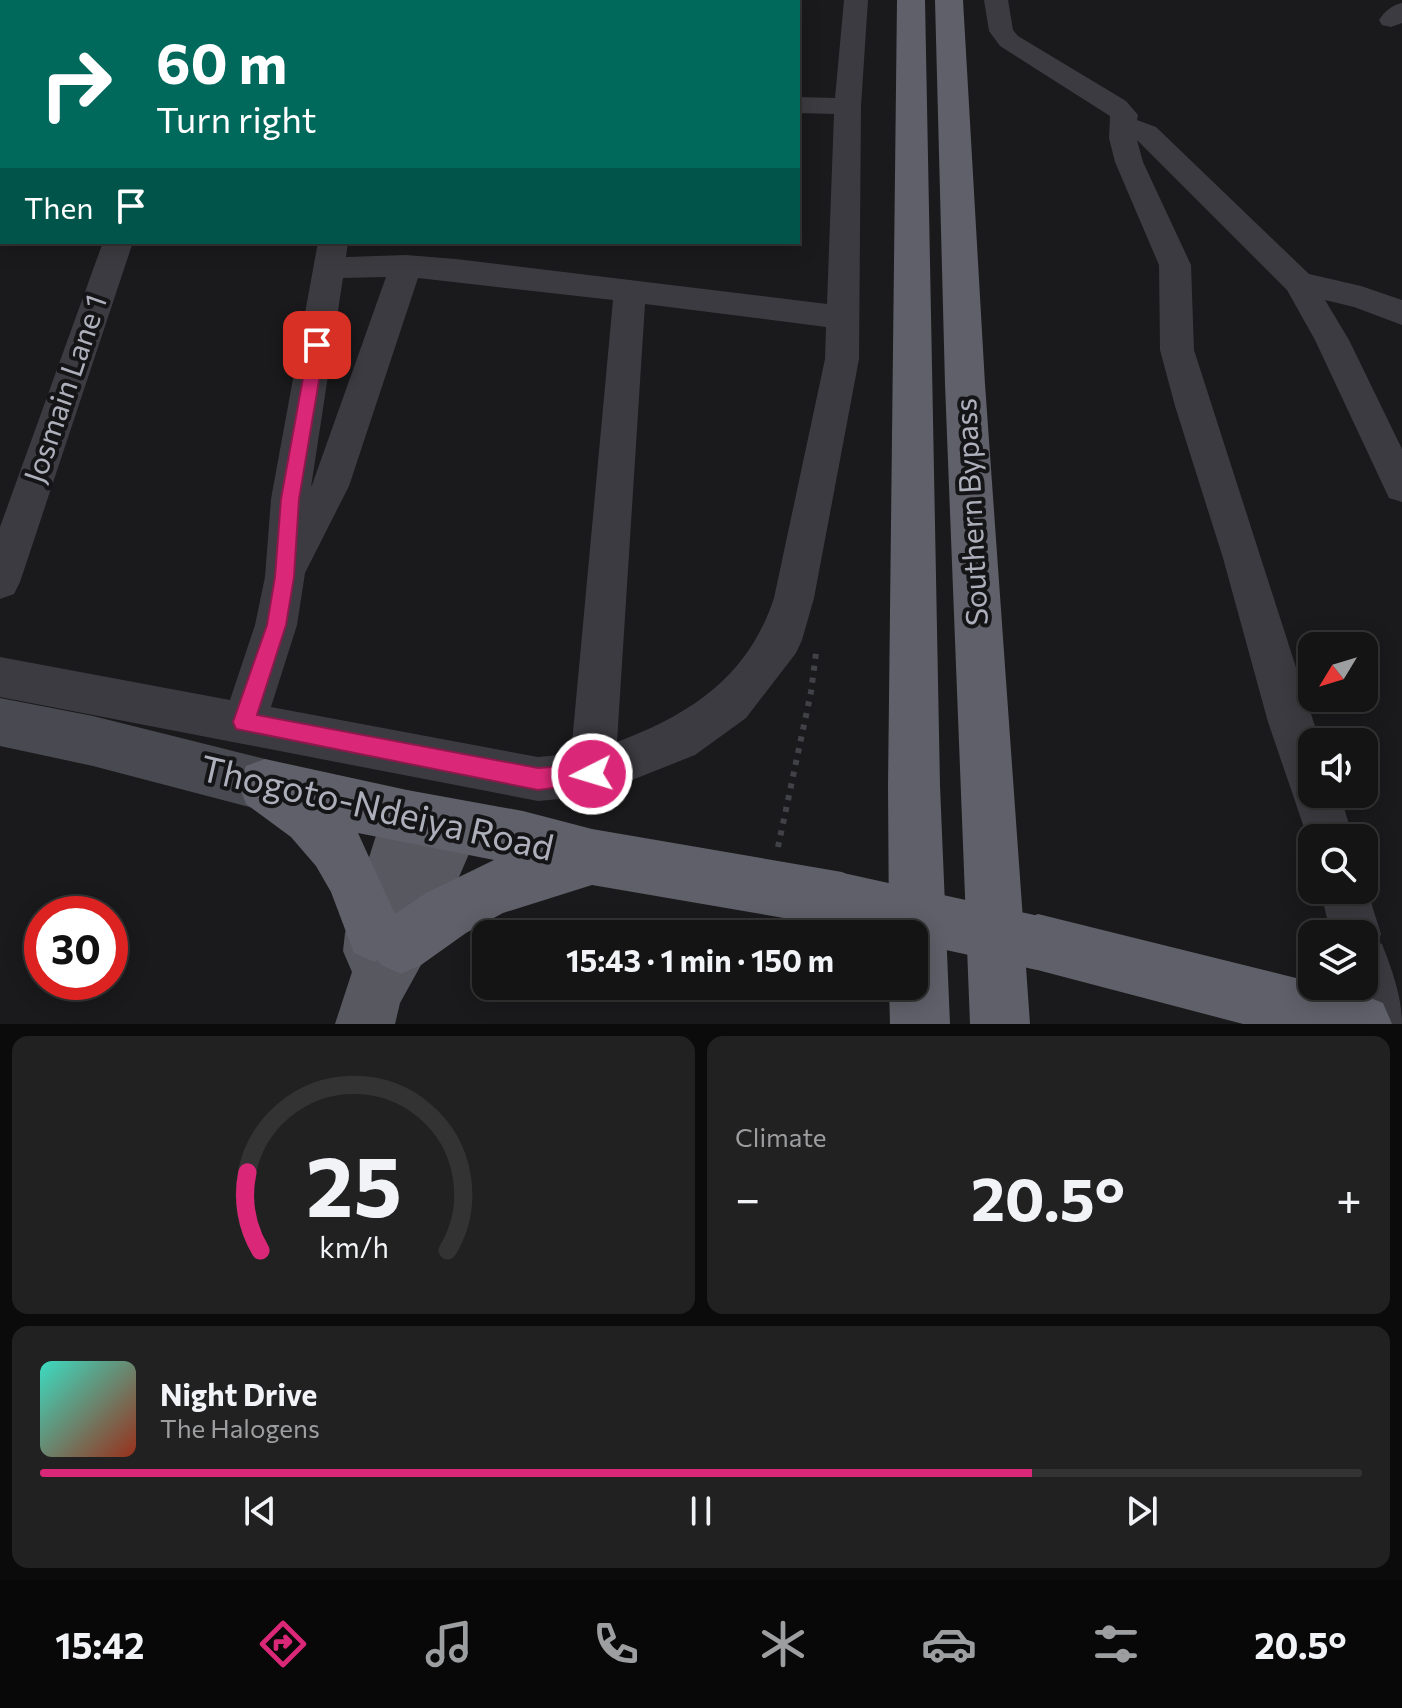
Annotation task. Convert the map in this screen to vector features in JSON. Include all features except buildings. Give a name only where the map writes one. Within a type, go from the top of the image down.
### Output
[{"type":"highway","name":"Southern Bypass","points":[[911,0],[914,786],[920,1024]]},
{"type":"highway","name":"Southern Bypass","points":[[949,0],[964,369],[1000,1024]]},
{"type":"highway","name":"Thogoto-Ndeiya Road","points":[[265,785],[430,822],[523,838],[592,857],[842,900],[1038,943],[1362,1024]]},
{"type":"highway","points":[[265,785],[315,821],[353,873],[378,974],[446,913],[491,889],[592,857]]},
{"type":"main road","name":"Thogoto-Ndeiya Road","points":[[0,722],[93,741],[265,785]]},
{"type":"main road","points":[[378,974],[430,822]]},
{"type":"street","points":[[0,677],[538,779],[592,774],[679,740],[731,704],[781,640],[794,598],[842,359],[848,106],[856,0]]},
{"type":"street","points":[[996,0],[1001,31],[1009,41],[1117,107],[1124,115],[1123,138],[1129,162],[1151,214],[1172,252],[1177,350],[1298,743]]},
{"type":"street","points":[[800,105],[848,106]]},
{"type":"street","points":[[1125,125],[1146,133],[1299,283],[1332,340],[1402,487]]},
{"type":"street","name":"Josmain Lane 1","points":[[0,582],[117,244]]},
{"type":"street","points":[[244,722],[276,625],[285,577],[290,499],[331,255],[843,317]]},
{"type":"street","points":[[285,577],[330,486],[406,266]]},
{"type":"street","points":[[1299,283],[1361,297],[1402,313]]},
{"type":"street","points":[[592,774],[630,292]]},
{"type":"street","points":[[1374,1000],[1381,1024]]},
{"type":"path","points":[[763,886],[811,692]]},
{"type":"route","points":[[317,345],[290,499],[285,577],[276,625],[244,722],[538,779],[592,774]]}]
